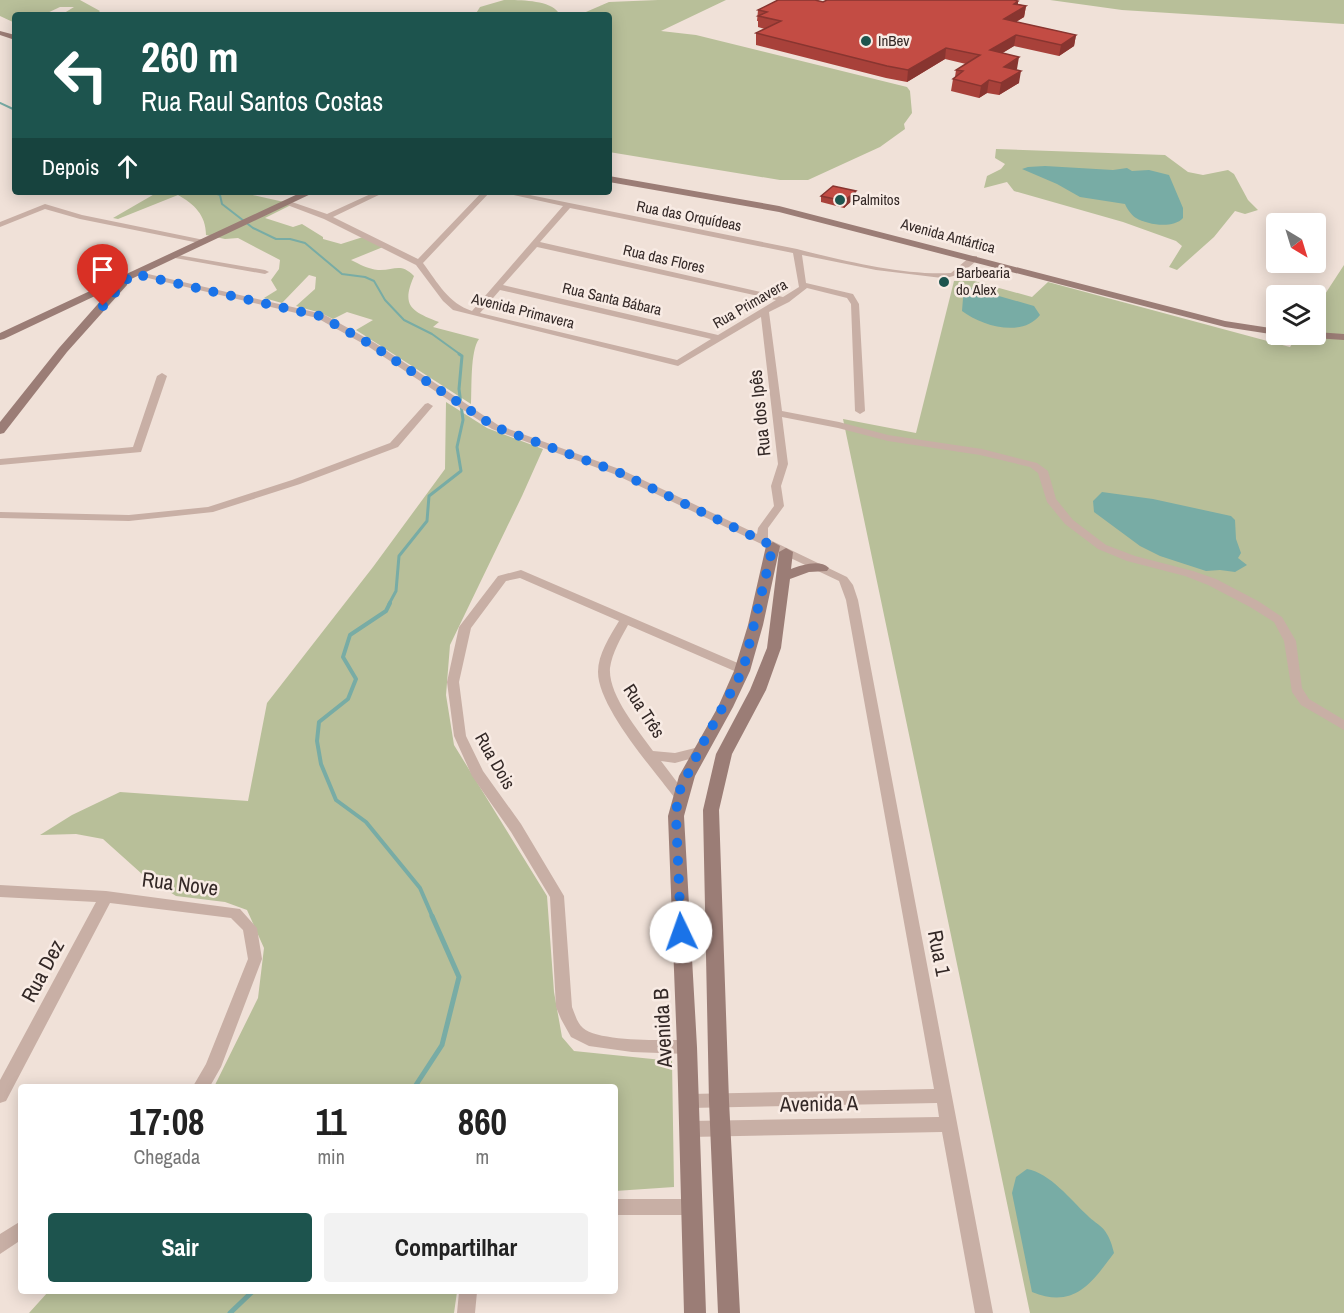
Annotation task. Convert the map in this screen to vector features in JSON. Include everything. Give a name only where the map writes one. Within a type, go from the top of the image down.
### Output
[{"type":"main road","name":"Avenida Antártica","points":[[612,180],[779,209],[1225,324],[1266,330]]},
{"type":"main road","points":[[0,336],[303,195]]},
{"type":"main road","points":[[0,430],[63,350],[132,276]]},
{"type":"main road","points":[[1326,336],[1344,337]]},
{"type":"main road","points":[[729,1313],[720,1129],[711,810],[724,754],[758,690],[774,648],[783,576],[774,546]]},
{"type":"main road","name":"Avenida B","points":[[695,1313],[687,1047],[676,816],[678,794],[743,670],[774,546]]},
{"type":"main road","points":[[783,576],[808,568],[822,568]]},
{"type":"street","points":[[327,217],[375,195]]},
{"type":"street","points":[[419,263],[483,195]]},
{"type":"street","name":"Rua das Orquídeas","points":[[519,195],[797,251],[829,260],[940,277],[961,271],[974,258]]},
{"type":"street","name":"Avenida Primavera","points":[[286,203],[327,217],[419,263],[446,299],[456,308],[678,363]]},
{"type":"street","points":[[474,314],[568,205]]},
{"type":"street","points":[[0,225],[45,206],[80,217],[204,242]]},
{"type":"street","name":"Rua das Flores","points":[[536,244],[786,300]]},
{"type":"street","name":"Rua Primavera","points":[[678,363],[786,300],[804,285],[797,251]]},
{"type":"street","points":[[175,256],[265,272]]},
{"type":"street","points":[[132,276],[320,316],[372,345],[495,427],[618,472],[822,568]]},
{"type":"street","points":[[804,285],[850,296],[855,304],[860,411]]},
{"type":"street","name":"Rua Santa Bábara","points":[[499,287],[718,338]]},
{"type":"street","name":"Rua dos Ipês","points":[[765,311],[783,464],[776,486],[780,500],[763,528],[774,546]]},
{"type":"street","points":[[0,462],[137,450],[162,376]]},
{"type":"street","points":[[0,515],[129,518],[208,510],[296,482],[394,445],[428,406]]},
{"type":"street","points":[[777,413],[839,425],[888,438],[982,452],[1033,465],[1043,471],[1051,500],[1063,515],[1102,547],[1131,559],[1189,573],[1212,582],[1254,604],[1278,620],[1290,641],[1296,689],[1305,702],[1344,726]]},
{"type":"street","name":"Rua 1","points":[[822,568],[843,579],[852,600],[984,1313]]},
{"type":"street","name":"Rua Dois","points":[[687,1047],[601,1042],[580,1035],[570,1022],[564,1007],[557,896],[516,828],[477,773],[460,736],[453,682],[465,627],[502,578],[520,574],[743,670]]},
{"type":"street","name":"Rua Três","points":[[625,620],[608,649],[603,674],[612,702],[678,794]]},
{"type":"street","name":"Rua Três","points":[[651,755],[675,758],[699,752]]},
{"type":"street","name":"Rua Nove","points":[[0,891],[106,897],[235,913],[250,928],[255,959],[213,1067],[202,1084]]},
{"type":"street","name":"Rua Dez","points":[[0,1096],[106,897]]},
{"type":"street","name":"Avenida A","points":[[689,1101],[944,1096]]},
{"type":"street","name":"Avenida A","points":[[690,1129],[950,1124]]},
{"type":"street","points":[[618,1207],[692,1207]]},
{"type":"street","points":[[0,1245],[18,1232]]},
{"type":"street","points":[[466,1313],[468,1294]]},
{"type":"green space","points":[[0,0],[80,0],[100,11],[66,12],[74,7],[60,7],[49,12],[12,12],[12,22],[0,16]]},
{"type":"green space","points":[[504,0],[526,1],[548,5],[558,12],[477,12],[480,7]]},
{"type":"green space","points":[[726,0],[661,31],[696,35],[907,87],[910,91],[912,113],[904,124],[905,129],[880,147],[808,180],[780,180],[612,152],[612,12],[586,12],[609,2]]},
{"type":"green space","points":[[1050,0],[1344,0],[1344,24],[1122,10]]},
{"type":"green space","points":[[996,149],[1165,155],[1188,172],[1203,175],[1228,170],[1234,174],[1248,200],[1258,210],[1245,214],[1235,211],[1214,237],[1177,270],[1169,267],[1182,246],[1176,241],[1123,222],[1014,191],[1007,182],[984,188],[987,176],[1001,169],[1005,164],[995,158]]},
{"type":"green space","points":[[153,195],[178,195],[118,219],[113,218]]},
{"type":"green space","points":[[178,195],[252,195],[293,204],[265,218],[293,227],[302,224],[323,239],[341,244],[363,237],[383,247],[351,260],[374,269],[405,269],[414,276],[408,294],[415,311],[439,322],[433,327],[479,339],[474,352],[471,404],[356,330],[373,320],[347,312],[333,319],[296,306],[315,289],[316,277],[309,275],[282,303],[264,298],[277,290],[271,280],[279,269],[280,260],[238,238],[225,239],[206,235],[201,216],[189,202]]},
{"type":"green space","points":[[1344,265],[1344,1313],[1030,1313],[843,419],[916,433],[954,281],[974,281],[1032,297],[1048,282],[1266,341],[1266,345],[1290,347],[1291,345],[1326,345],[1326,293]]},
{"type":"green space","points":[[446,402],[487,428],[543,449],[450,645],[446,695],[454,745],[547,896],[554,992],[562,1037],[574,1051],[672,1061],[674,1187],[618,1191],[618,1084],[215,1084],[258,998],[264,948],[247,910],[225,902],[176,896],[142,874],[103,839],[76,834],[40,835],[72,815],[120,792],[248,801],[267,703],[373,567],[445,469]]},
{"type":"green space","points":[[46,1294],[457,1294],[454,1313],[29,1313]]},
{"type":"water","points":[[1045,166],[1113,170],[1127,168],[1132,171],[1149,170],[1169,175],[1183,208],[1183,218],[1167,225],[1147,222],[1134,217],[1125,204],[1080,197],[1022,169]]},
{"type":"water","points":[[964,286],[1034,306],[1040,315],[1032,322],[1013,328],[980,321],[962,311]]},
{"type":"water","points":[[1102,492],[1153,499],[1231,516],[1235,520],[1236,539],[1241,553],[1238,558],[1247,565],[1235,572],[1206,571],[1160,556],[1140,546],[1094,512],[1093,501]]},
{"type":"water","points":[[1027,1169],[1044,1176],[1060,1188],[1103,1229],[1112,1244],[1114,1253],[1097,1275],[1080,1290],[1070,1295],[1059,1297],[1032,1292],[1012,1193],[1016,1177]]},
{"type":"building","name":"InBev","points":[[778,0],[823,2],[827,0],[1014,0],[1018,1],[1014,4],[1026,6],[1004,19],[1076,35],[1061,45],[1016,35],[990,50],[1019,57],[1004,67],[1021,71],[1001,83],[989,80],[981,86],[953,79],[963,71],[956,70],[980,55],[946,48],[908,70],[756,33],[781,21],[758,16],[767,12],[758,10]]},
{"type":"building","points":[[833,186],[856,191],[844,201],[821,196]]},
{"type":"waterway","points":[[0,103],[12,109]]},
{"type":"waterway","points":[[220,195],[222,204],[253,228],[276,239],[290,239],[305,243],[342,274],[365,277],[374,281],[385,300],[404,320],[432,334],[461,355]]},
{"type":"waterway","points":[[389,604],[396,591],[399,556],[427,521],[429,496],[461,471],[457,447],[463,420],[459,389],[462,356],[459,354]]},
{"type":"waterway","points":[[390,603],[386,611],[350,635],[343,657],[356,679],[348,699],[319,722],[317,741],[321,764],[336,800],[366,822],[420,888],[433,918]]},
{"type":"waterway","points":[[417,1084],[442,1045],[459,977],[432,916]]},
{"type":"waterway","points":[[230,1313],[250,1294]]},
{"type":"place","name":"InBev","points":[[866,41]]},
{"type":"place","name":"Palmitos","points":[[840,200]]},
{"type":"place","name":"Barbearia do Alex","points":[[944,282]]},
{"type":"route","points":[[103,306],[129,277],[135,274],[320,316],[372,345],[495,427],[618,472],[773,546],[743,670],[678,794],[676,816],[681,932]]}]
